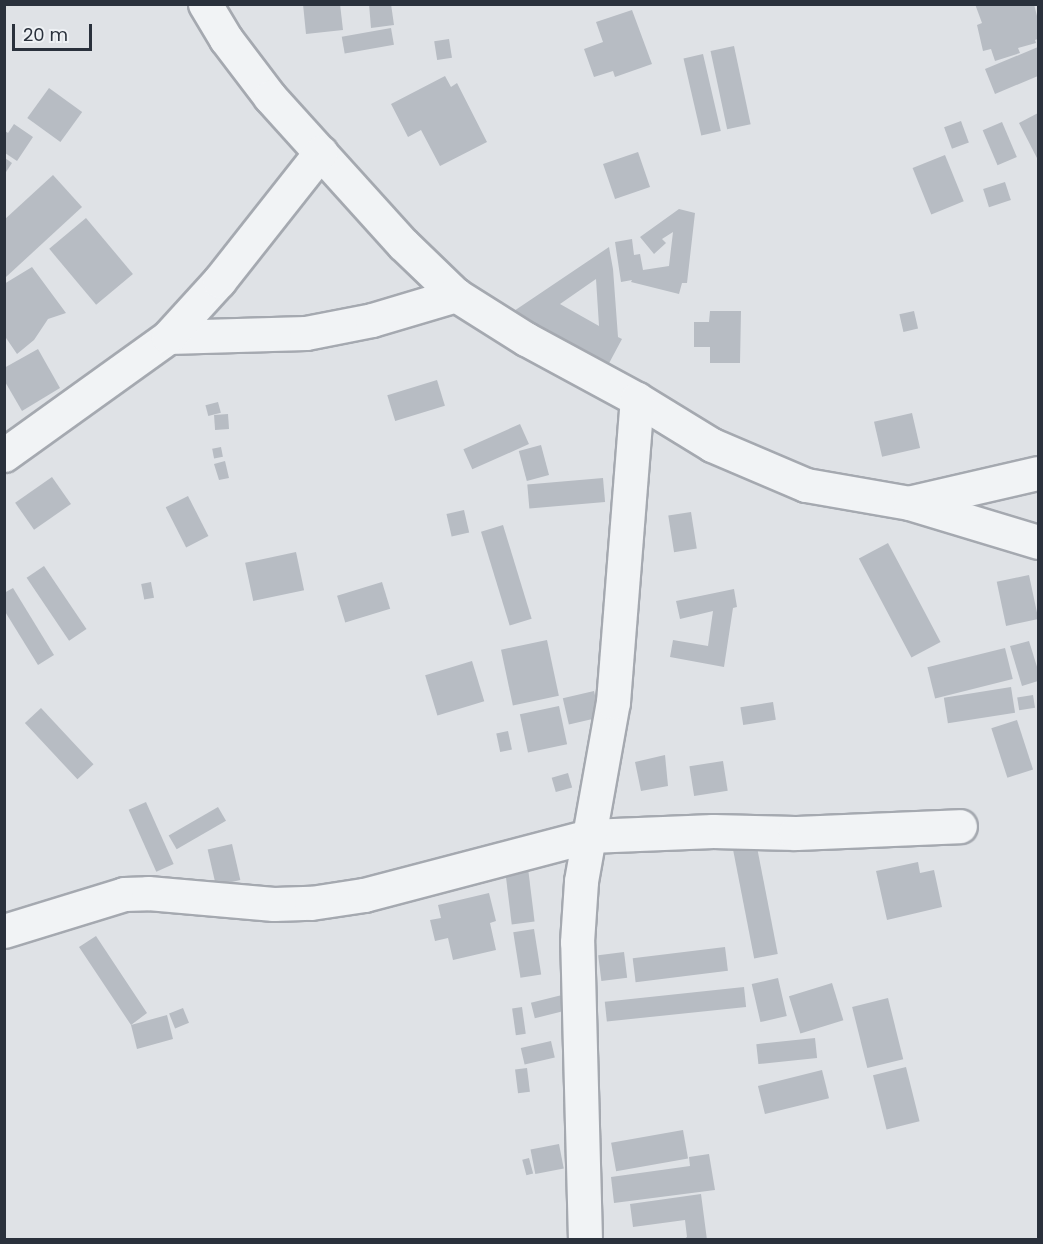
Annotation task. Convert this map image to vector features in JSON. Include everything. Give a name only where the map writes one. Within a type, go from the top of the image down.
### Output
[{"type":"street","points":[[205,4],[226,39],[270,97],[403,244],[456,295],[526,339],[637,399],[712,445],[806,485],[909,503],[1038,542]]},
{"type":"street","points":[[4,455],[168,338],[219,282],[321,152]]},
{"type":"street","points":[[168,338],[306,333],[372,320],[456,295]]},
{"type":"street","points":[[585,1239],[577,942],[581,882],[613,702],[637,399]]},
{"type":"street","points":[[909,503],[1038,473]]},
{"type":"street","points":[[4,931],[124,894],[148,893],[274,904],[311,903],[364,895],[590,836],[713,831],[795,833],[960,826]]},
{"type":"building","points":[[303,4],[340,4],[343,30],[306,34]]},
{"type":"building","points":[[369,4],[391,4],[394,25],[371,28]]},
{"type":"building","points":[[975,4],[1034,4],[1038,20],[1036,43],[1018,48],[1020,53],[995,61],[991,49],[983,51],[977,25],[982,23]]},
{"type":"building","points":[[632,10],[652,64],[615,77],[613,71],[594,77],[584,49],[603,42],[596,22]]},
{"type":"building","points":[[391,28],[394,45],[345,53],[342,37]]},
{"type":"building","points":[[449,39],[452,58],[437,60],[434,41]]},
{"type":"building","points":[[734,46],[751,124],[727,129],[711,51]]},
{"type":"building","points":[[1038,47],[1038,76],[995,94],[985,69]]},
{"type":"building","points":[[703,54],[721,131],[701,135],[684,58]]},
{"type":"building","points":[[445,76],[451,87],[457,83],[487,142],[440,166],[421,130],[408,137],[391,104]]},
{"type":"building","points":[[49,88],[82,112],[60,142],[27,118]]},
{"type":"building","points":[[1038,113],[1038,160],[1019,123]]},
{"type":"building","points":[[961,121],[969,143],[952,149],[944,127]]},
{"type":"building","points":[[1002,122],[1017,157],[998,165],[983,130]]},
{"type":"building","points":[[14,124],[33,137],[17,161],[5,153],[5,131],[8,133]]},
{"type":"building","points":[[638,152],[650,187],[615,199],[603,164]]},
{"type":"building","points":[[945,155],[964,201],[931,214],[913,168]]},
{"type":"building","points":[[5,158],[12,163],[6,172],[5,171]]},
{"type":"building","points":[[53,175],[82,207],[6,277],[4,220]]},
{"type":"building","points":[[1005,182],[1011,200],[989,207],[983,189]]},
{"type":"building","points":[[679,209],[695,213],[687,283],[682,283],[679,294],[631,282],[632,280],[621,282],[615,242],[632,239],[634,255],[640,254],[643,270],[669,266],[673,232],[662,239],[666,243],[654,254],[640,237]]},
{"type":"building","points":[[86,218],[133,274],[96,305],[49,249]]},
{"type":"building","points":[[609,247],[618,337],[622,339],[607,367],[511,313]],"holes":[[[596,279],[599,326],[560,304]]]},
{"type":"building","points":[[32,267],[66,313],[48,319],[34,340],[17,354],[4,335],[4,284]]},
{"type":"building","points":[[710,311],[741,311],[740,363],[710,363],[710,347],[694,347],[694,322],[709,322]]},
{"type":"building","points":[[914,311],[918,329],[903,332],[899,314]]},
{"type":"building","points":[[38,349],[60,388],[22,411],[4,380],[4,368]]},
{"type":"building","points":[[437,380],[445,406],[395,421],[387,395]]},
{"type":"building","points":[[218,402],[221,413],[208,416],[205,405]]},
{"type":"building","points":[[912,413],[920,448],[882,457],[874,422]]},
{"type":"building","points":[[228,414],[229,429],[215,430],[214,415]]},
{"type":"building","points":[[520,424],[529,444],[472,469],[463,449]]},
{"type":"building","points":[[541,445],[549,475],[527,481],[519,451]]},
{"type":"building","points":[[221,447],[223,457],[214,459],[212,449]]},
{"type":"building","points":[[225,461],[229,478],[219,480],[214,464]]},
{"type":"building","points":[[52,477],[71,504],[34,530],[15,503]]},
{"type":"building","points":[[603,478],[605,502],[529,509],[527,485]]},
{"type":"building","points":[[188,496],[208,536],[186,547],[166,507]]},
{"type":"building","points":[[464,510],[469,532],[452,536],[446,514]]},
{"type":"building","points":[[691,512],[697,549],[674,552],[668,516]]},
{"type":"building","points":[[503,525],[532,619],[510,625],[481,532]]},
{"type":"building","points":[[888,543],[941,642],[911,657],[859,558]]},
{"type":"building","points":[[296,552],[304,590],[253,601],[245,563]]},
{"type":"building","points":[[44,566],[86,629],[69,641],[27,578]]},
{"type":"building","points":[[1029,575],[1038,619],[1006,626],[997,582]]},
{"type":"building","points":[[151,582],[154,598],[144,600],[141,584]]},
{"type":"building","points":[[382,582],[390,609],[345,623],[337,596]]},
{"type":"building","points":[[13,588],[54,655],[38,665],[4,610],[4,593]]},
{"type":"building","points":[[734,589],[737,607],[733,608],[724,667],[670,657],[673,640],[708,646],[713,611],[680,619],[676,601]]},
{"type":"building","points":[[547,640],[559,696],[513,706],[501,650]]},
{"type":"building","points":[[1029,641],[1038,670],[1038,681],[1022,686],[1010,646]]},
{"type":"building","points":[[1005,648],[1013,679],[935,698],[927,667]]},
{"type":"building","points":[[472,661],[484,701],[437,715],[425,675]]},
{"type":"building","points":[[1011,687],[1015,713],[948,723],[944,698]]},
{"type":"building","points":[[594,691],[600,717],[569,725],[563,698]]},
{"type":"building","points":[[1033,695],[1035,708],[1019,710],[1017,698]]},
{"type":"building","points":[[773,702],[776,720],[743,725],[740,707]]},
{"type":"building","points":[[559,706],[567,744],[528,752],[520,714]]},
{"type":"building","points":[[41,708],[94,764],[77,779],[25,723]]},
{"type":"building","points":[[1017,720],[1033,769],[1007,778],[991,728]]},
{"type":"building","points":[[508,731],[512,750],[500,752],[496,733]]},
{"type":"building","points":[[665,755],[668,786],[641,791],[635,762]]},
{"type":"building","points":[[723,761],[728,791],[694,796],[689,766]]},
{"type":"building","points":[[568,773],[572,787],[556,792],[552,778]]},
{"type":"building","points":[[146,802],[174,864],[156,872],[129,810]]},
{"type":"building","points":[[218,807],[226,821],[177,849],[169,836]]},
{"type":"building","points":[[756,842],[778,954],[754,958],[732,847]]},
{"type":"building","points":[[232,844],[240,880],[216,886],[208,850]]},
{"type":"building","points":[[918,862],[920,873],[934,870],[942,907],[887,920],[876,871]]},
{"type":"building","points":[[528,868],[535,922],[512,924],[505,871]]},
{"type":"building","points":[[489,893],[496,921],[490,923],[496,950],[453,960],[448,938],[435,941],[430,920],[441,918],[438,905]]},
{"type":"building","points":[[534,929],[541,974],[520,978],[513,932]]},
{"type":"building","points":[[96,936],[147,1013],[131,1025],[79,947]]},
{"type":"building","points":[[725,947],[728,971],[636,982],[633,958]]},
{"type":"building","points":[[624,952],[627,978],[601,981],[598,955]]},
{"type":"building","points":[[778,978],[787,1016],[760,1022],[752,984]]},
{"type":"building","points":[[832,983],[843,1020],[800,1033],[789,996]]},
{"type":"building","points":[[744,987],[746,1007],[607,1022],[605,1002]]},
{"type":"building","points":[[562,995],[566,1011],[535,1018],[531,1003]]},
{"type":"building","points":[[888,998],[903,1059],[867,1068],[852,1007]]},
{"type":"building","points":[[522,1007],[526,1034],[516,1035],[512,1008]]},
{"type":"building","points":[[183,1008],[189,1023],[175,1028],[169,1014]]},
{"type":"building","points":[[167,1015],[173,1039],[137,1049],[131,1025]]},
{"type":"building","points":[[815,1038],[817,1058],[758,1064],[756,1044]]},
{"type":"building","points":[[551,1041],[555,1058],[525,1065],[521,1048]]},
{"type":"building","points":[[906,1067],[920,1121],[887,1130],[873,1075]]},
{"type":"building","points":[[527,1068],[530,1092],[518,1093],[515,1069]]},
{"type":"building","points":[[822,1070],[829,1098],[765,1114],[758,1086]]},
{"type":"building","points":[[683,1130],[688,1159],[616,1171],[611,1143]]},
{"type":"building","points":[[559,1144],[564,1169],[535,1174],[531,1150]]},
{"type":"building","points":[[709,1154],[715,1190],[614,1203],[611,1177],[690,1166],[689,1157]]},
{"type":"building","points":[[529,1158],[533,1173],[526,1175],[522,1160]]},
{"type":"building","points":[[701,1194],[707,1240],[683,1240],[687,1237],[685,1220],[633,1227],[630,1204]]}]
